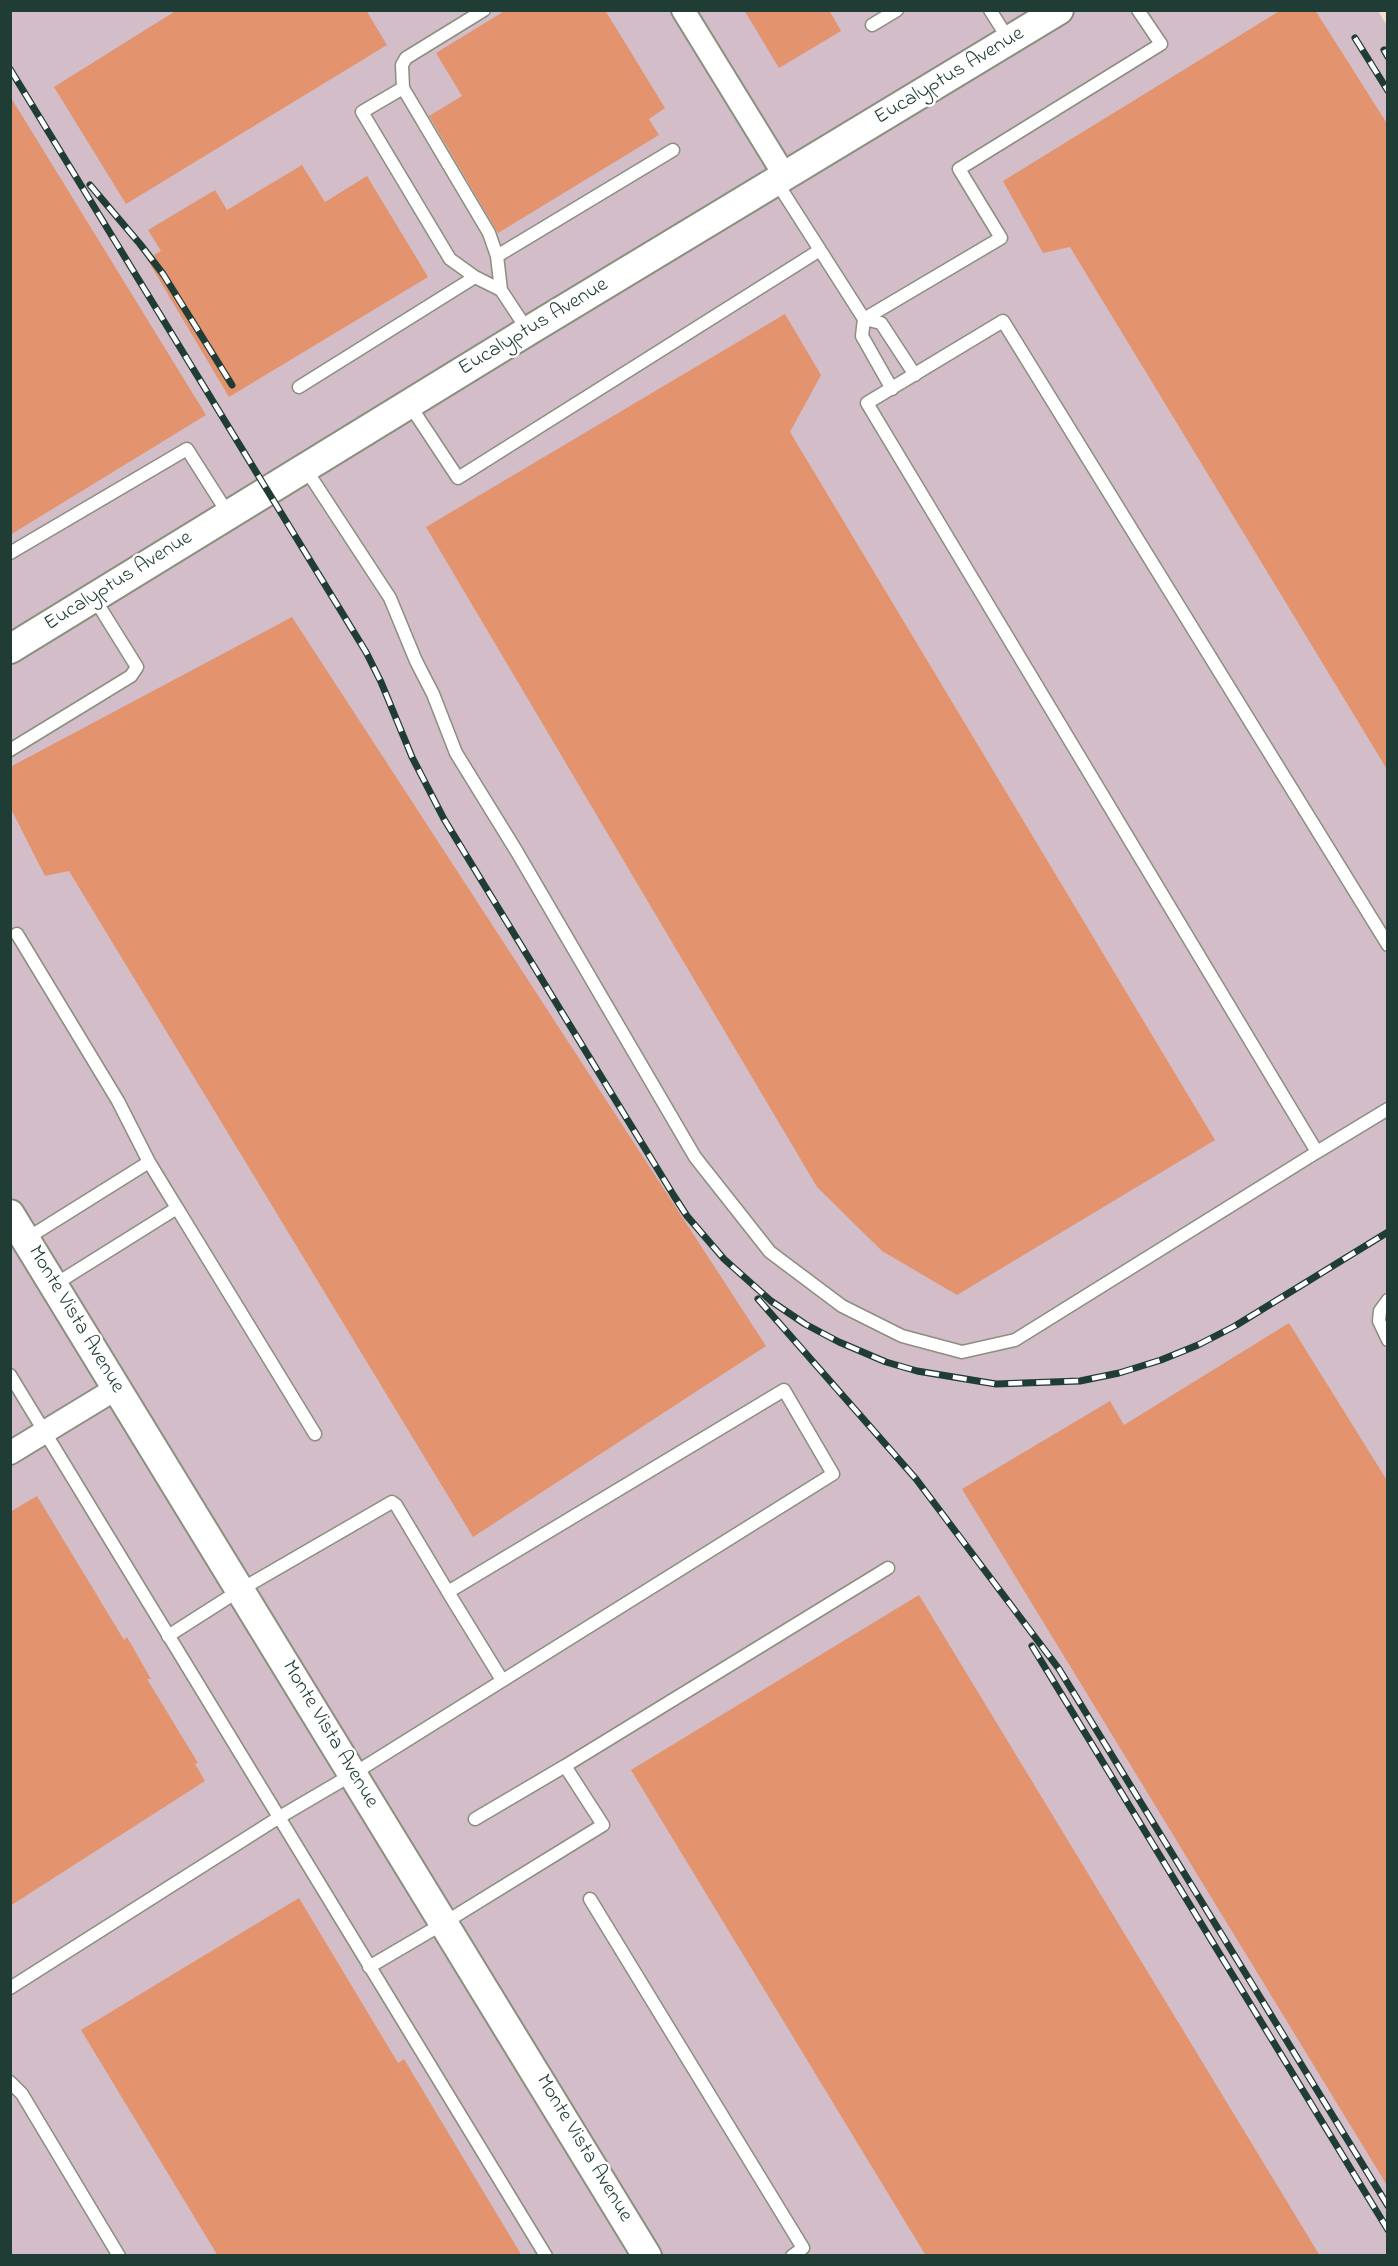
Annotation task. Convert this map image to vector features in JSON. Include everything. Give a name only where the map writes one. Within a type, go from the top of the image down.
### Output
[{"type":"street","points":[[683,10],[780,179]]},
{"type":"street","name":"Eucalyptus Avenue","points":[[10,649],[528,331],[1059,10]]},
{"type":"street","name":"Monte Vista Avenue","points":[[10,1214],[647,2256]]},
{"type":"street","points":[[10,1453],[117,1388]]},
{"type":"lane","points":[[484,10],[406,58],[402,65],[403,88],[489,233],[497,256],[501,290],[528,331]]},
{"type":"lane","points":[[872,25],[897,10]]},
{"type":"lane","points":[[990,10],[1009,41]]},
{"type":"lane","points":[[864,319],[1001,238],[959,169],[1161,44],[1137,10]]},
{"type":"lane","points":[[403,88],[362,112],[450,259],[475,277],[501,290]]},
{"type":"lane","points":[[497,256],[673,150]]},
{"type":"lane","points":[[780,179],[820,250],[864,319],[862,336],[892,389]]},
{"type":"lane","points":[[410,404],[458,478],[820,250]]},
{"type":"lane","points":[[299,387],[475,277]]},
{"type":"lane","points":[[864,319],[881,323],[915,375]]},
{"type":"lane","points":[[1317,1152],[867,403],[1004,321],[1388,945]]},
{"type":"lane","points":[[10,553],[187,448],[229,515]]},
{"type":"lane","points":[[305,468],[390,598],[416,661],[433,694],[456,753],[517,852],[695,1157],[770,1252],[842,1306],[902,1336],[962,1352],[1015,1340],[1388,1109]]},
{"type":"lane","points":[[10,750],[131,676],[136,667],[94,598]]},
{"type":"lane","points":[[16,934],[118,1101],[149,1162],[315,1434]]},
{"type":"lane","points":[[26,1239],[149,1162]]},
{"type":"lane","points":[[54,1285],[177,1208]]},
{"type":"lane","points":[[1388,1300],[1380,1311],[1379,1321],[1388,1340]]},
{"type":"lane","points":[[10,1375],[546,2256]]},
{"type":"lane","points":[[10,1988],[278,1818],[353,1774],[833,1474],[784,1390],[448,1592]]},
{"type":"lane","points":[[168,1636],[240,1590],[392,1502],[396,1505],[502,1680]]},
{"type":"lane","points":[[475,1819],[888,1568]]},
{"type":"lane","points":[[369,1967],[603,1825],[565,1766]]},
{"type":"lane","points":[[590,1899],[806,2252],[792,2256]]},
{"type":"lane","points":[[10,2082],[22,2094],[119,2256]]},
{"type":"shaded area","points":[[11,11],[1378,11],[1388,27],[1387,2255],[11,2256]]},
{"type":"building","points":[[177,10],[366,10],[387,45],[126,204],[54,87]]},
{"type":"building","points":[[506,10],[605,10],[665,108],[649,119],[659,135],[498,233],[429,116],[462,96],[436,53]]},
{"type":"building","points":[[744,10],[829,10],[841,31],[779,68]]},
{"type":"building","points":[[1281,10],[1315,10],[1388,125],[1388,771],[1070,247],[1043,253],[1003,181]]},
{"type":"building","points":[[10,96],[206,415],[10,535]]},
{"type":"building","points":[[302,165],[325,202],[367,176],[428,277],[229,397],[147,259],[161,251],[148,230],[215,190],[227,210]]},
{"type":"building","points":[[785,314],[821,375],[790,432],[1215,1140],[957,1295],[882,1251],[817,1187],[426,527]]},
{"type":"building","points":[[292,617],[766,1346],[473,1537],[69,871],[45,876],[10,807],[10,767]]},
{"type":"building","points":[[1289,1323],[1388,1482],[1388,2187],[962,1489],[1110,1401],[1124,1425]]},
{"type":"building","points":[[37,1496],[124,1640],[127,1637],[151,1679],[147,1679],[198,1763],[195,1764],[205,1781],[10,1906],[10,1512]]},
{"type":"building","points":[[919,1595],[1320,2256],[926,2256],[631,1770]]},
{"type":"building","points":[[299,1898],[398,2063],[404,2059],[522,2256],[218,2256],[81,2030]]},
{"type":"railway","points":[[1355,38],[1388,91]]},
{"type":"railway","points":[[1384,50],[1388,57]]},
{"type":"railway","points":[[10,69],[366,652],[412,757],[444,819],[674,1196],[687,1216],[724,1259],[771,1301],[805,1324],[839,1342],[886,1362],[917,1371],[996,1384],[1080,1381],[1119,1373],[1198,1345],[1235,1326],[1388,1232]]},
{"type":"railway","points":[[90,185],[163,274],[232,385]]},
{"type":"railway","points":[[758,1299],[916,1479],[1059,1669],[1388,2206]]},
{"type":"railway","points":[[1032,1646],[1388,2230]]}]
